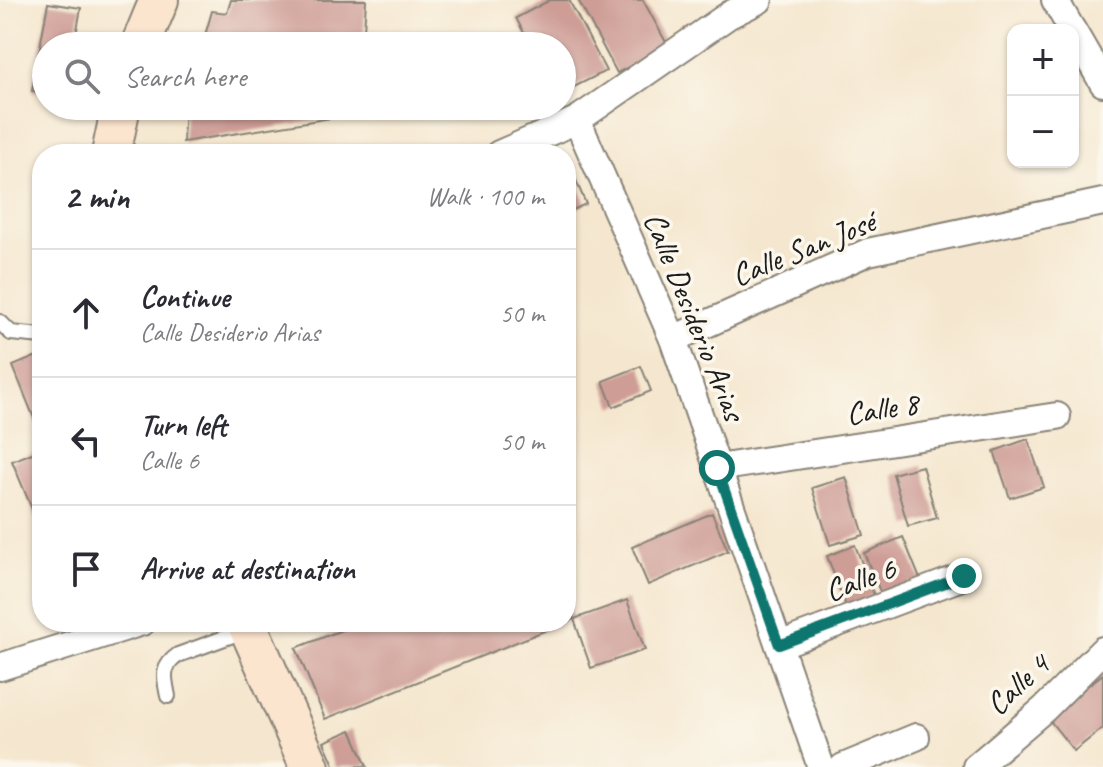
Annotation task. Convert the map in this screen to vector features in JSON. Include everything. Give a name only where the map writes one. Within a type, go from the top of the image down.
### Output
[{"type":"main road","points":[[146,32],[159,0]]},
{"type":"main road","points":[[113,144],[118,120]]},
{"type":"main road","points":[[251,632],[310,767]]},
{"type":"street","points":[[522,144],[577,120],[729,15],[759,0]]},
{"type":"street","points":[[1055,0],[1069,24]]},
{"type":"street","points":[[1079,41],[1103,83]]},
{"type":"street","name":"Calle Desiderio Arias","points":[[577,120],[673,339],[821,767]]},
{"type":"street","name":"Calle San José","points":[[673,339],[868,252],[1103,202]]},
{"type":"street","name":"Calle 8","points":[[717,468],[1057,416]]},
{"type":"street","name":"Calle 6","points":[[779,645],[964,576]]},
{"type":"street","points":[[0,667],[110,632]]},
{"type":"street","name":"Calle 4","points":[[976,767],[1044,709],[1103,650]]},
{"type":"street","points":[[843,767],[916,737]]},
{"type":"lane","points":[[0,322],[11,333],[32,335]]},
{"type":"lane","points":[[168,696],[163,672],[168,662],[232,632]]},
{"type":"building","points":[[231,0],[366,0],[364,32],[206,32],[212,11],[227,13]]},
{"type":"building","points":[[550,0],[569,0],[606,71],[576,86],[576,32],[524,32],[516,18]]},
{"type":"building","points":[[578,0],[643,0],[668,46],[617,73]]},
{"type":"building","points":[[48,3],[81,8],[77,32],[43,32]]},
{"type":"building","points":[[184,120],[319,120],[183,142]]},
{"type":"building","points":[[576,180],[586,204],[576,208]]},
{"type":"building","points":[[32,358],[32,413],[13,366]]},
{"type":"building","points":[[641,366],[651,391],[613,407],[603,381]]},
{"type":"building","points":[[1028,439],[1044,487],[1010,498],[994,451]]},
{"type":"building","points":[[32,453],[32,509],[12,461]]},
{"type":"building","points":[[922,466],[937,518],[908,526],[893,474]]},
{"type":"building","points":[[846,477],[864,535],[830,545],[812,488]]},
{"type":"building","points":[[712,513],[728,551],[648,585],[632,547]]},
{"type":"building","points":[[903,537],[920,579],[881,594],[864,553]]},
{"type":"building","points":[[855,545],[874,595],[846,606],[827,556]]},
{"type":"building","points":[[627,600],[645,650],[591,668],[576,618]]},
{"type":"building","points":[[337,632],[542,632],[325,719],[296,648]]},
{"type":"building","points":[[1103,674],[1103,728],[1074,751],[1047,717]]},
{"type":"building","points":[[351,730],[367,766],[335,767],[324,742]]},
{"type":"route","points":[[717,468],[779,645],[964,576]]}]
